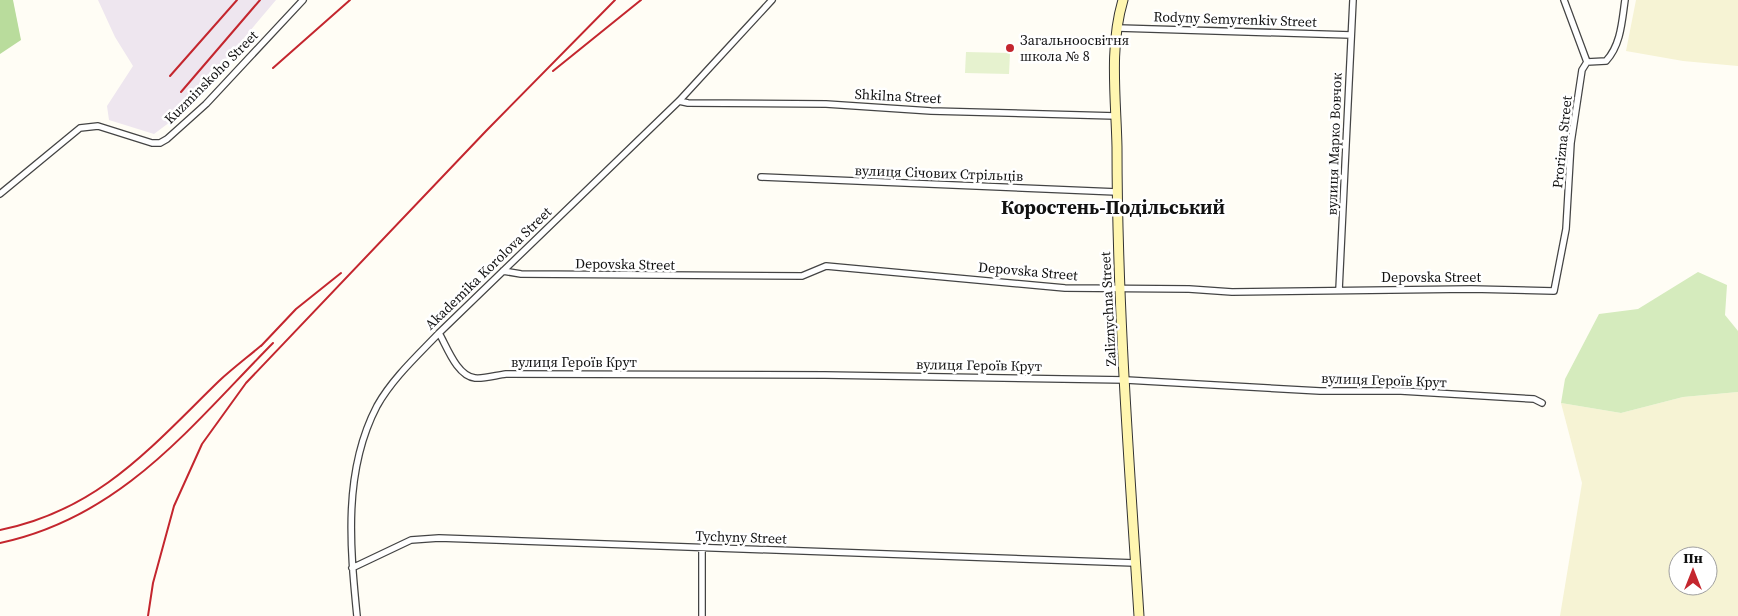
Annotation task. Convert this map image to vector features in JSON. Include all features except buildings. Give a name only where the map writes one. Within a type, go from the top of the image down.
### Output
[{"type":"street","name":"Kuzminskoho Street","points":[[0,194],[80,128],[98,126],[160,143],[206,104],[303,0]]},
{"type":"street","name":"Akademika Korolova Street","points":[[357,616],[352,568],[352,489],[356,458],[378,405],[401,374],[438,333],[679,101],[772,0]]},
{"type":"street","name":"Zaliznychna Street","points":[[1123,0],[1115,52],[1117,192],[1120,289],[1139,616]]},
{"type":"street","name":"вулиця Марко Вовчок","points":[[1339,290],[1353,0]]},
{"type":"street","points":[[1564,0],[1587,62],[1593,63],[1606,61],[1613,53],[1620,31],[1625,0]]},
{"type":"street","name":"Rodyny Semyrenkiv Street","points":[[1118,28],[1351,36]]},
{"type":"street","name":"Prorizna Street","points":[[1554,291],[1566,229],[1573,134],[1582,70],[1587,62]]},
{"type":"street","name":"Shkilna Street","points":[[679,101],[688,103],[826,104],[932,112],[1116,116]]},
{"type":"street","name":"вулиця Січових Стрільців","points":[[761,177],[1117,192]]},
{"type":"street","name":"Depovska Street","points":[[503,271],[521,274],[618,276],[802,276],[826,266],[1065,288],[1190,288],[1232,292],[1339,290],[1554,291]]},
{"type":"street","name":"вулиця Героїв Крут","points":[[438,333],[461,370],[467,376],[477,378],[506,374],[825,375],[1126,380],[1320,391],[1401,391],[1534,399],[1542,403]]},
{"type":"street","name":"Tychyny Street","points":[[352,568],[412,540],[439,538],[1136,564]]},
{"type":"street","points":[[702,548],[702,616]]},
{"type":"shaded area","points":[[98,0],[276,0],[178,116],[154,134],[109,120],[107,106],[133,66],[115,37]]},
{"type":"shaded area","points":[[1636,0],[1738,0],[1738,66],[1683,61],[1626,51]]},
{"type":"shaded area","points":[[1738,392],[1738,616],[1560,616],[1582,483],[1561,403],[1621,413],[1683,397]]},
{"type":"green space","points":[[0,0],[13,0],[21,40],[0,54]]},
{"type":"green space","points":[[966,52],[1010,53],[1009,74],[965,73]]},
{"type":"green space","points":[[1698,272],[1727,285],[1725,315],[1738,331],[1738,392],[1683,397],[1621,413],[1561,403],[1565,379],[1599,314],[1638,309]]},
{"type":"railway","points":[[170,76],[237,0]]},
{"type":"railway","points":[[181,92],[260,0]]},
{"type":"railway","points":[[273,68],[350,0]]},
{"type":"railway","points":[[148,616],[153,583],[174,506],[202,444],[246,383],[486,131],[615,0]]},
{"type":"railway","points":[[553,71],[641,0]]},
{"type":"railway","points":[[261,346],[296,309],[341,273]]},
{"type":"railway","points":[[0,543],[43,530],[82,513],[118,490],[151,465],[182,436],[273,343]]},
{"type":"railway","points":[[0,530],[35,521],[66,508],[121,473],[146,452],[219,381],[263,344]]},
{"type":"place","name":"Загальноосвітня школа № 8","points":[[1010,48]]},
{"type":"district","name":"Коростень-Подільський","points":[[1113,207]]}]
